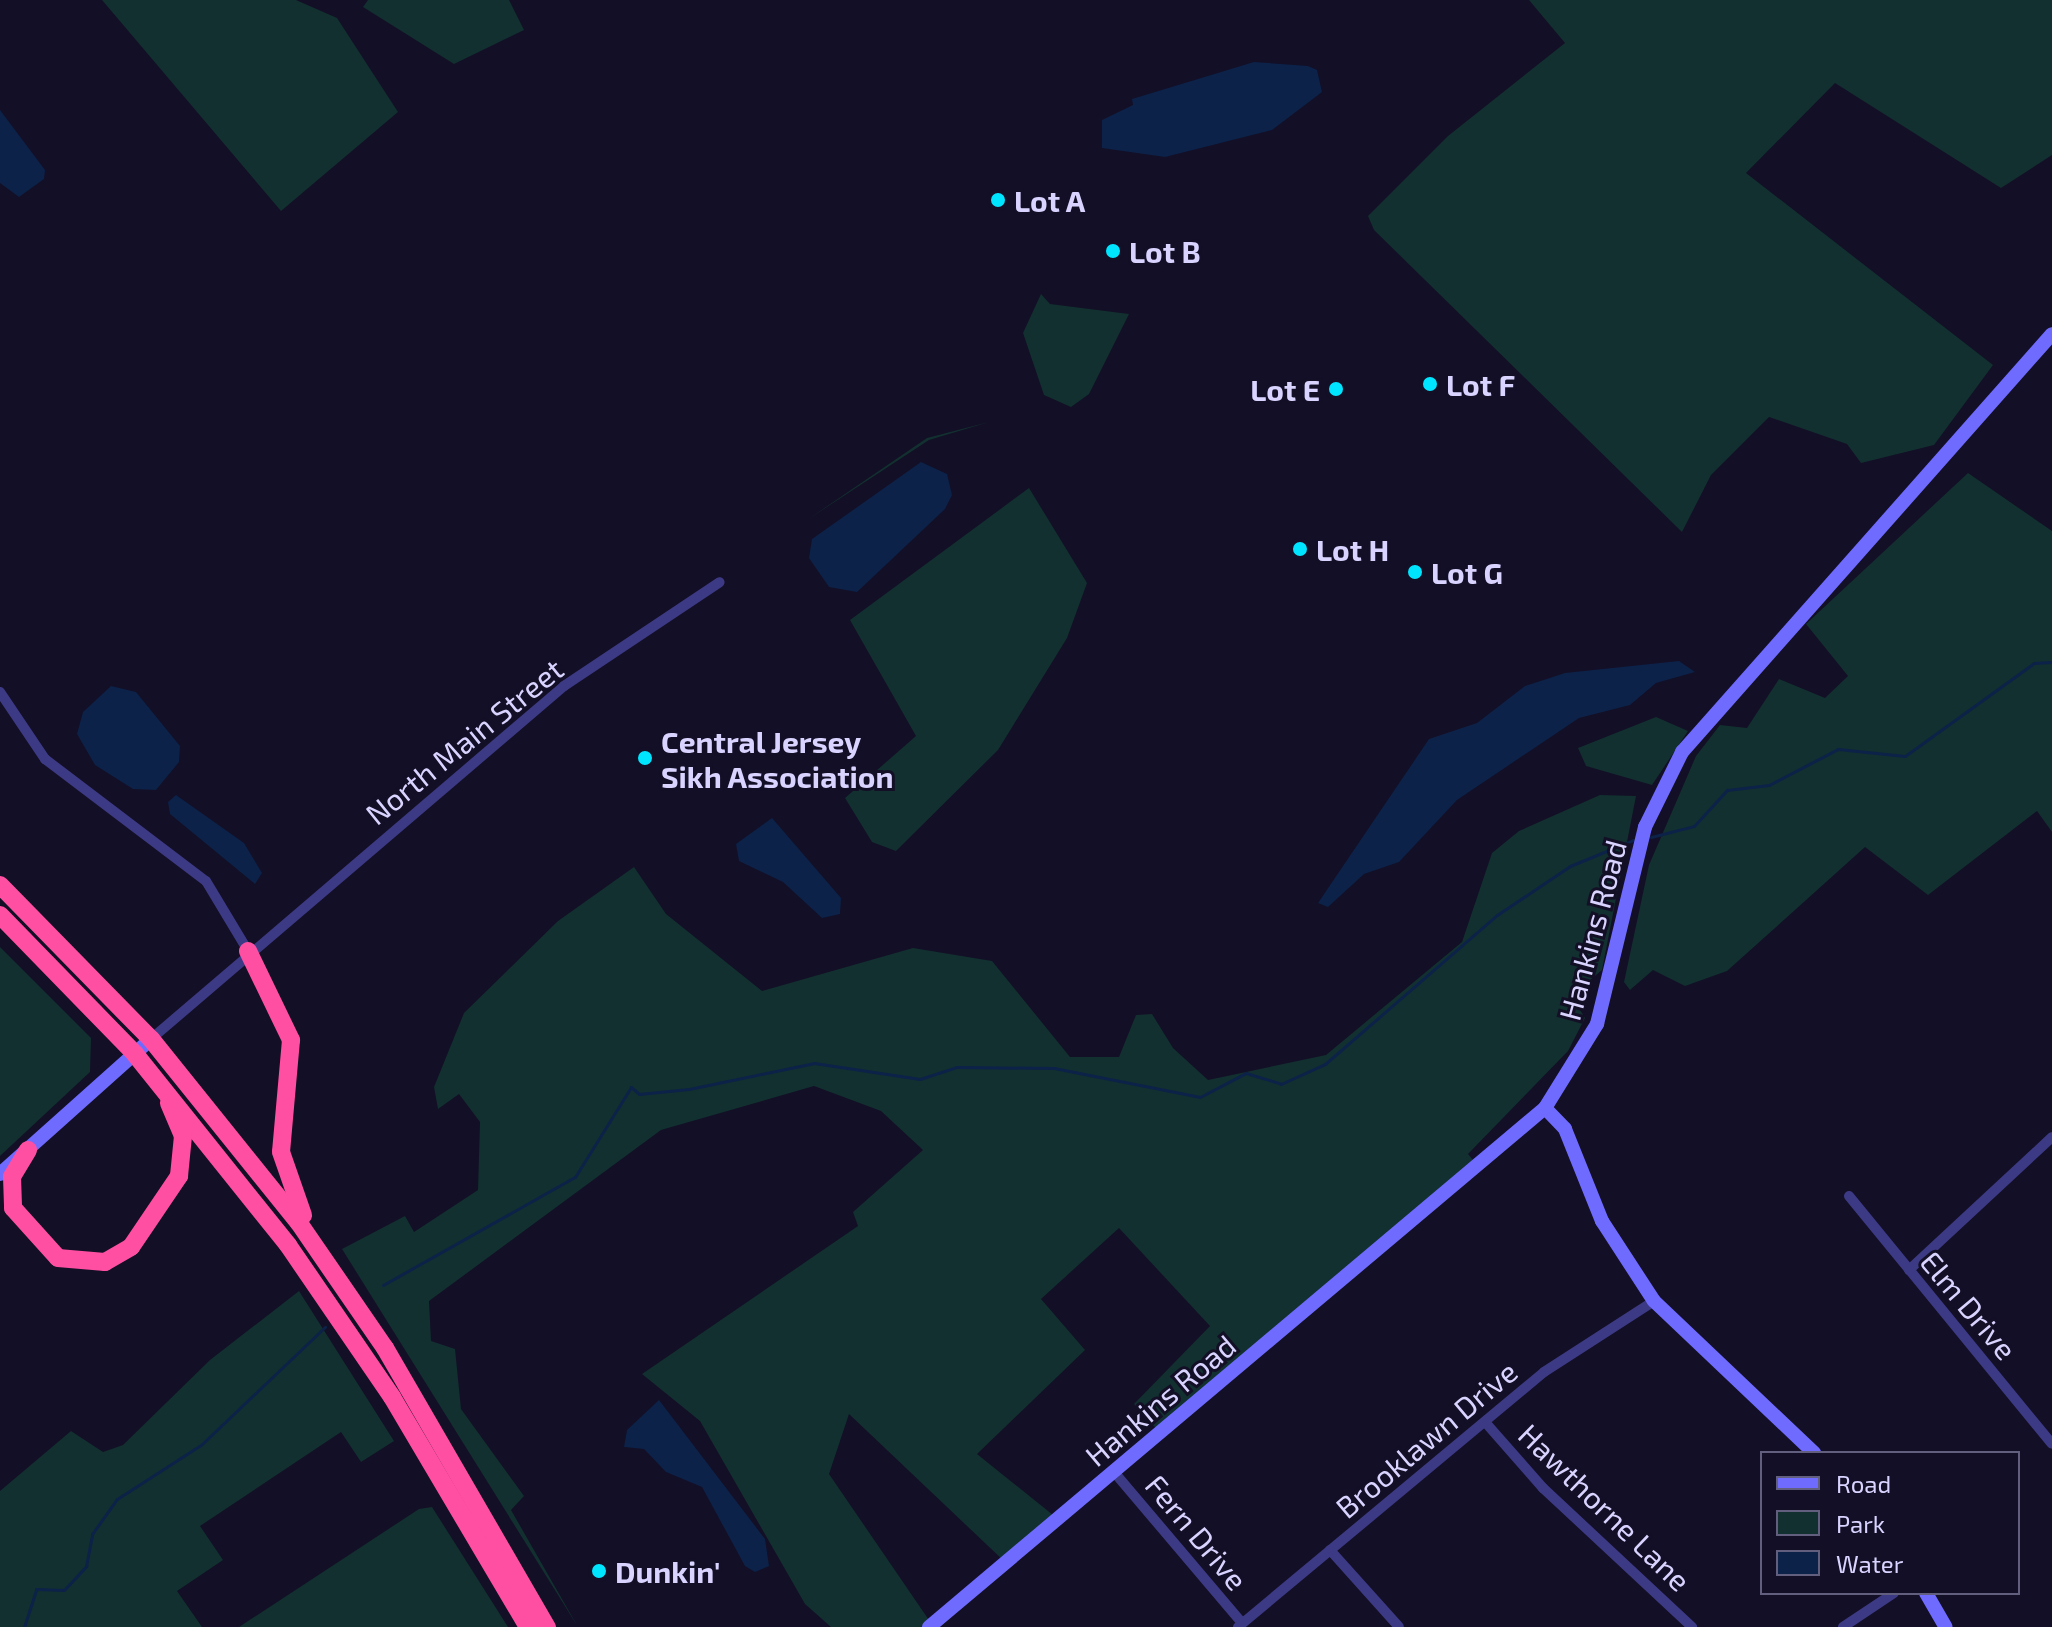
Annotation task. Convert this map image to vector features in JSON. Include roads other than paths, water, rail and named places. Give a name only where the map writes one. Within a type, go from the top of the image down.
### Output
[{"type":"highway","points":[[0,885],[151,1039],[326,1260]]},
{"type":"highway","points":[[0,915],[135,1054],[346,1327],[528,1627]]},
{"type":"highway","points":[[248,951],[291,1040],[282,1160],[326,1260],[547,1627]]},
{"type":"highway","points":[[28,1150],[12,1177],[13,1208],[58,1258],[105,1262],[131,1247],[179,1176],[183,1136],[161,1085]]},
{"type":"main road","name":"Hankins Road","points":[[929,1627],[1545,1108],[1597,1024],[1645,827],[1682,752],[2052,334]]},
{"type":"main road","points":[[0,1174],[151,1039]]},
{"type":"main road","points":[[1545,1108],[1565,1129],[1602,1221],[1654,1301],[1812,1451]]},
{"type":"main road","points":[[1927,1595],[1946,1627]]},
{"type":"street","name":"North Main Street","points":[[151,1039],[248,951],[564,686],[720,582]]},
{"type":"street","points":[[0,692],[45,759],[206,881],[248,951]]},
{"type":"street","points":[[1909,1270],[2050,1142]]},
{"type":"street","name":"Elm Drive","points":[[1849,1196],[2052,1444]]},
{"type":"street","name":"Brooklawn Drive","points":[[1240,1625],[1578,1348],[1654,1301]]},
{"type":"street","name":"Hawthorne Lane","points":[[1485,1422],[1543,1488],[1692,1627]]},
{"type":"street","name":"Fern Drive","points":[[1114,1472],[1240,1625]]},
{"type":"street","points":[[1330,1550],[1399,1627]]},
{"type":"street","points":[[1843,1627],[1891,1595]]},
{"type":"water","points":[[1254,62],[1308,66],[1317,70],[1322,92],[1272,130],[1165,157],[1102,148],[1102,120],[1133,105],[1132,99]]},
{"type":"water","points":[[0,110],[45,170],[44,179],[19,197],[0,183]]},
{"type":"water","points":[[921,462],[947,474],[952,495],[945,509],[857,592],[829,587],[809,558],[812,539]]},
{"type":"water","points":[[1679,661],[1695,672],[1656,683],[1630,705],[1579,718],[1457,800],[1399,862],[1364,874],[1328,907],[1318,903],[1429,739],[1477,723],[1525,686],[1565,673]]},
{"type":"water","points":[[111,686],[136,692],[180,746],[179,762],[156,790],[133,789],[95,765],[77,734],[83,712]]},
{"type":"water","points":[[176,795],[244,843],[262,873],[255,884],[170,814],[168,802]]},
{"type":"water","points":[[772,818],[841,898],[840,914],[822,918],[783,882],[739,861],[736,844]]},
{"type":"water","points":[[659,1400],[765,1539],[769,1566],[755,1572],[745,1566],[702,1487],[666,1472],[644,1449],[624,1447],[627,1430]]},
{"type":"waterway","points":[[1651,837],[1694,826],[1727,790],[1769,785],[1838,749],[1905,756],[2034,663],[2052,662]]},
{"type":"waterway","points":[[383,1285],[575,1177],[631,1087],[639,1094],[689,1089],[814,1063],[920,1079],[957,1067],[1054,1068],[1200,1097],[1246,1073],[1281,1084],[1325,1064],[1497,915],[1570,866],[1633,840]]},
{"type":"waterway","points":[[24,1627],[36,1589],[64,1590],[86,1566],[92,1534],[117,1499],[202,1444],[325,1327]]},
{"type":"place","name":"Lot A","points":[[998,200]]},
{"type":"place","name":"Lot B","points":[[1113,251]]},
{"type":"place","name":"Lot F","points":[[1430,384]]},
{"type":"place","name":"Lot E","points":[[1336,389]]},
{"type":"place","name":"Lot H","points":[[1300,549]]},
{"type":"place","name":"Lot G","points":[[1415,572]]},
{"type":"place","name":"Central Jersey Sikh Association","points":[[645,758]]},
{"type":"place","name":"Dunkin'","points":[[599,1571]]}]
